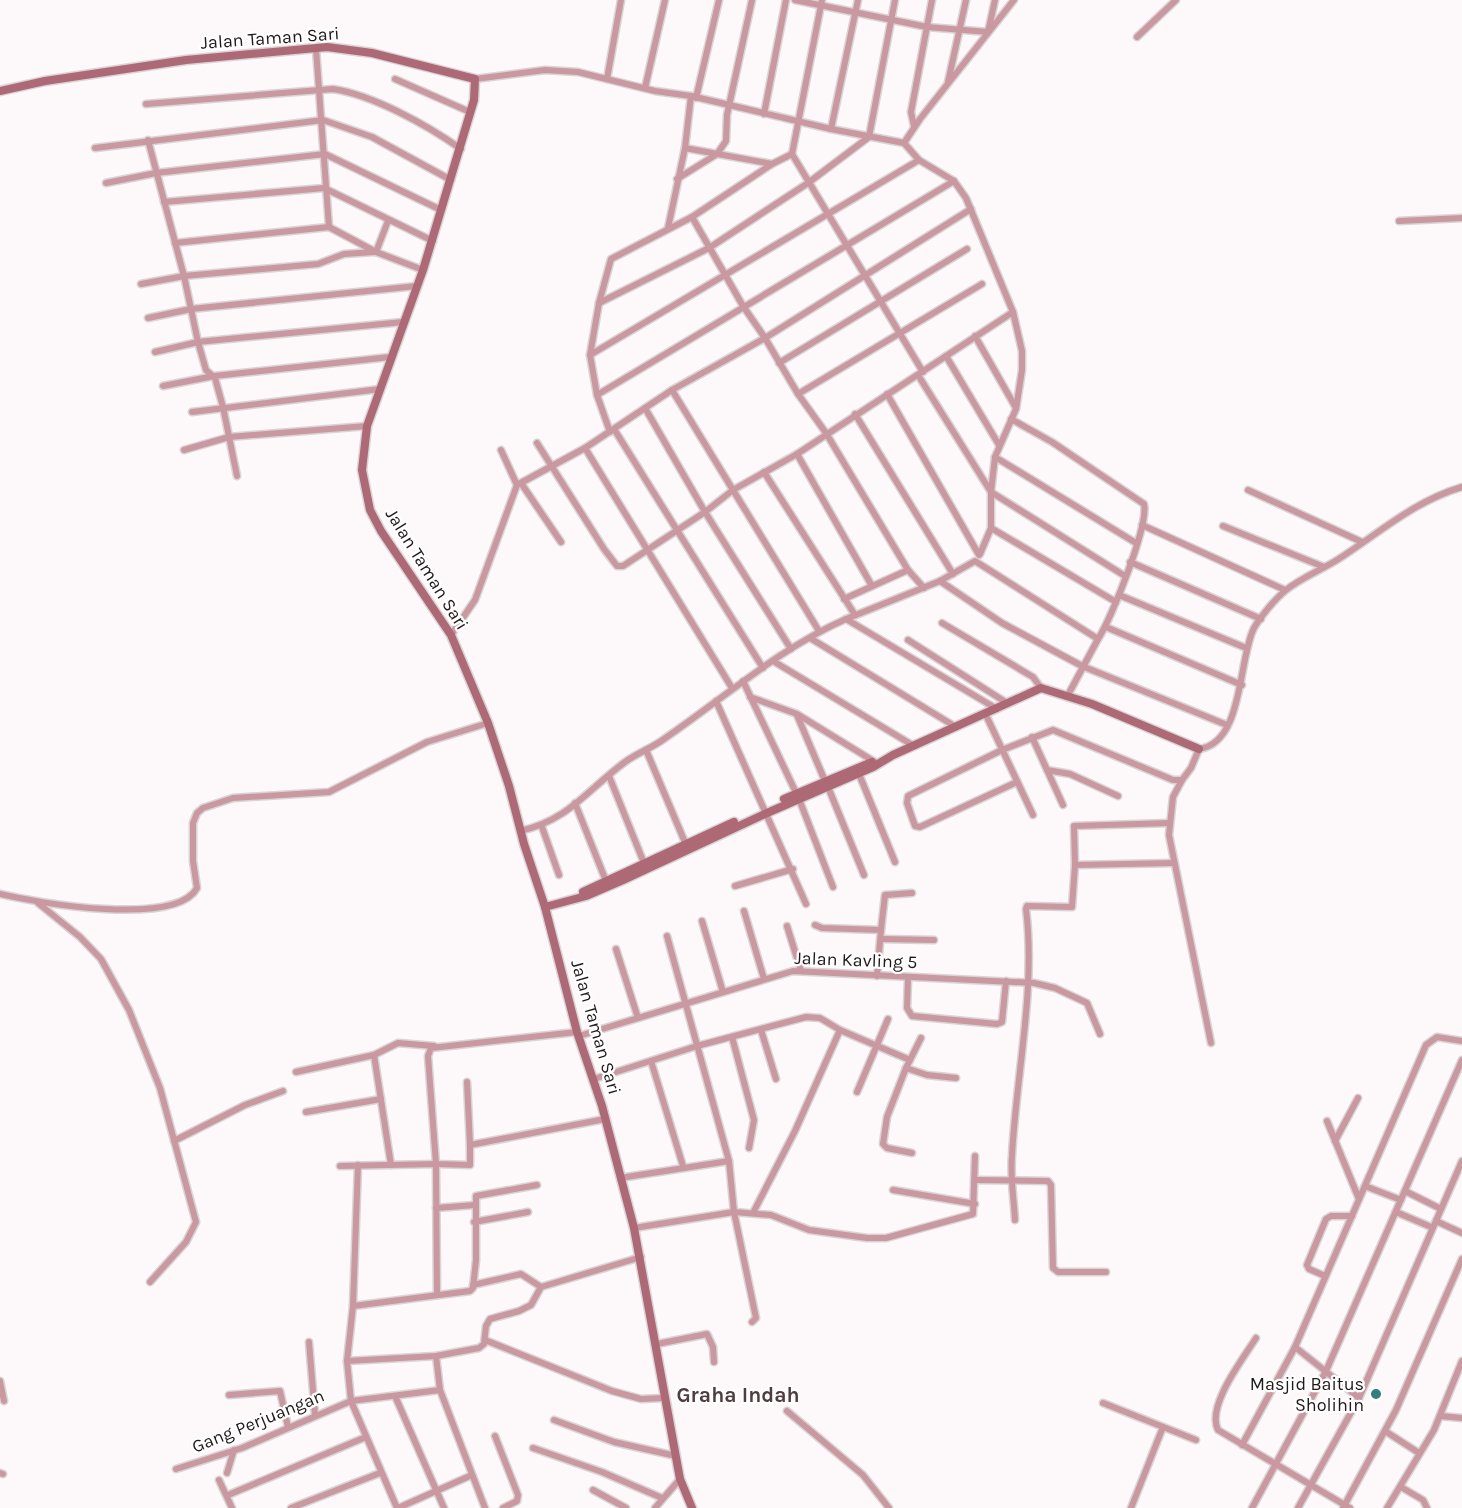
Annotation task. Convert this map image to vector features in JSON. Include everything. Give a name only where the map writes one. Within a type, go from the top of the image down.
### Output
[{"type":"street","points":[[607,78],[621,0]]},
{"type":"street","points":[[645,88],[665,0]]},
{"type":"street","points":[[668,228],[694,97],[719,0]]},
{"type":"street","points":[[676,179],[717,154],[726,141],[729,105],[752,0]]},
{"type":"street","points":[[764,114],[786,0]]},
{"type":"street","points":[[795,0],[822,3],[855,14],[927,27],[988,32]]},
{"type":"street","points":[[831,129],[858,0]]},
{"type":"street","points":[[599,303],[709,248],[807,183],[869,137],[895,0]]},
{"type":"street","points":[[914,126],[911,112],[932,0]]},
{"type":"street","points":[[947,86],[966,0]]},
{"type":"street","points":[[988,32],[996,0]]},
{"type":"street","points":[[904,143],[914,126],[1014,0]]},
{"type":"street","points":[[1137,38],[1176,0]]},
{"type":"street","points":[[822,3],[792,154],[807,183],[991,492],[1125,576]]},
{"type":"street","points":[[316,49],[325,154],[326,228]]},
{"type":"street","name":"Jalan Taman Sari","points":[[0,91],[45,81],[186,60],[316,49],[353,49],[475,79],[471,112],[433,241],[367,426],[362,470],[370,510],[381,531],[452,635],[488,723],[545,907],[578,1034],[594,1079],[634,1228],[680,1479],[692,1508]]},
{"type":"street","points":[[475,79],[545,70],[578,72],[797,122],[904,143],[919,160],[954,181],[971,209],[1013,312],[1022,361],[1016,409],[995,457],[991,492],[991,528],[975,561],[940,581],[819,631],[732,688],[646,750],[625,761],[558,818],[542,827],[520,831]]},
{"type":"street","points":[[395,78],[471,112]]},
{"type":"street","points":[[146,104],[318,90],[350,92],[441,135],[460,149]]},
{"type":"street","points":[[95,148],[323,120],[372,137],[451,180]]},
{"type":"street","points":[[148,140],[184,276],[198,342],[207,370],[214,376],[223,407],[237,476]]},
{"type":"street","points":[[685,148],[772,164]]},
{"type":"street","points":[[106,183],[156,173],[325,154],[441,210]]},
{"type":"street","points":[[763,668],[612,431],[597,395],[590,355],[599,303],[611,259],[692,217],[772,164],[792,154]]},
{"type":"street","points":[[590,355],[919,160]]},
{"type":"street","points":[[597,395],[845,244],[954,181]]},
{"type":"street","points":[[164,202],[324,188],[433,241]]},
{"type":"street","points":[[452,635],[475,600],[519,484],[585,448],[672,390],[765,338],[971,209]]},
{"type":"street","points":[[692,217],[743,306],[798,394],[826,433],[908,570],[924,588]]},
{"type":"street","points":[[1399,221],[1462,218]]},
{"type":"street","points":[[376,252],[388,221]]},
{"type":"street","points":[[175,243],[326,228],[376,252],[423,270]]},
{"type":"street","points":[[779,363],[967,249]]},
{"type":"street","points":[[141,284],[184,276],[318,264],[344,254],[376,252]]},
{"type":"street","points":[[798,394],[982,284]]},
{"type":"street","points":[[148,318],[191,309],[417,286]]},
{"type":"street","points":[[537,443],[554,466],[603,549],[617,566],[623,566],[705,512],[733,490],[797,454],[1013,312]]},
{"type":"street","points":[[155,352],[198,342],[403,322]]},
{"type":"street","points":[[975,336],[1016,409]]},
{"type":"street","points":[[946,356],[999,445]]},
{"type":"street","points":[[163,386],[214,376],[390,357]]},
{"type":"street","points":[[192,412],[380,389]]},
{"type":"street","points":[[672,390],[819,631]]},
{"type":"street","points":[[887,394],[980,554]]},
{"type":"street","points":[[645,408],[705,512],[791,649]]},
{"type":"street","points":[[855,414],[953,574]]},
{"type":"street","points":[[1011,419],[1052,442],[1141,501],[1145,509],[1130,562],[1106,627],[1082,666],[1068,695]]},
{"type":"street","points":[[184,450],[229,437],[367,426]]},
{"type":"street","points":[[585,448],[732,688]]},
{"type":"street","points":[[501,450],[519,484],[561,542]]},
{"type":"street","points":[[797,454],[872,586]]},
{"type":"street","points":[[995,457],[1136,543]]},
{"type":"street","points":[[764,472],[855,615]]},
{"type":"street","points":[[545,907],[622,877],[766,810],[1041,688],[1068,695],[1199,749],[1209,748],[1219,740],[1227,725],[1242,685],[1246,648],[1261,619],[1285,590],[1426,501],[1462,487]]},
{"type":"street","points":[[1248,490],[1362,542]]},
{"type":"street","points":[[1142,525],[1285,590]]},
{"type":"street","points":[[1223,526],[1324,567]]},
{"type":"street","points":[[991,528],[1116,602]]},
{"type":"street","points":[[975,561],[1098,639]]},
{"type":"street","points":[[1130,562],[1261,619]]},
{"type":"street","points":[[844,599],[908,570]]},
{"type":"street","points":[[940,581],[1002,623],[1082,666],[1227,725]]},
{"type":"street","points":[[1119,595],[1246,648]]},
{"type":"street","points":[[846,619],[997,709]]},
{"type":"street","points":[[942,623],[1033,677],[1041,688]]},
{"type":"street","points":[[1106,627],[1242,685]]},
{"type":"street","points":[[810,638],[956,727]]},
{"type":"street","points":[[908,640],[1007,703]]},
{"type":"street","points":[[773,661],[914,746]]},
{"type":"street","points":[[743,681],[798,797],[833,887]]},
{"type":"street","points":[[750,697],[797,714],[878,762]]},
{"type":"street","points":[[716,701],[793,869],[806,904]]},
{"type":"street","points":[[985,713],[1033,815]]},
{"type":"street","points":[[797,714],[864,875]]},
{"type":"street","points":[[0,894],[77,907],[125,909],[146,908],[187,900],[197,888],[193,861],[193,823],[197,813],[203,808],[233,798],[329,792],[427,742],[488,723]]},
{"type":"street","points":[[1017,782],[920,827],[915,826],[907,804],[908,796],[1002,750],[1053,729],[1173,780],[1182,780]]},
{"type":"street","points":[[1032,737],[1063,805]]},
{"type":"street","points":[[1199,749],[1191,768],[1173,797],[1169,835],[1211,1043]]},
{"type":"street","points":[[646,750],[687,847]]},
{"type":"street","points":[[827,784],[858,774],[878,762]]},
{"type":"street","points":[[1047,770],[1070,774],[1118,796]]},
{"type":"street","points":[[858,774],[895,862]]},
{"type":"street","points":[[609,776],[644,863]]},
{"type":"street","points":[[575,804],[606,881]]},
{"type":"street","points":[[1015,1220],[1011,1158],[1030,982],[1027,906],[1072,907],[1075,865],[1074,826],[1170,824]]},
{"type":"street","points":[[542,827],[559,875]]},
{"type":"street","points":[[578,896],[585,890],[622,877],[644,863],[664,858]]},
{"type":"street","points":[[1075,865],[1174,863]]},
{"type":"street","points":[[735,886],[793,869]]},
{"type":"street","points":[[877,976],[885,895],[912,893]]},
{"type":"street","points":[[38,902],[101,958],[129,1010],[148,1053],[174,1141],[196,1222],[186,1242],[150,1282]]},
{"type":"street","points":[[744,911],[764,979]]},
{"type":"street","points":[[702,921],[723,992]]},
{"type":"street","points":[[815,925],[822,928],[882,930]]},
{"type":"street","points":[[787,926],[801,971]]},
{"type":"street","points":[[667,936],[729,1161],[734,1212],[756,1318],[752,1322]]},
{"type":"street","points":[[882,939],[934,940]]},
{"type":"street","points":[[616,949],[638,1017]]},
{"type":"street","name":"Jalan Kavling 5","points":[[296,1072],[374,1055],[398,1043],[462,1046],[578,1034],[787,972],[801,971],[908,978],[1030,982],[1055,988],[1087,1003],[1100,1034]]},
{"type":"street","points":[[908,978],[907,1008],[912,1016],[997,1024],[1002,1022],[1004,1014],[1006,981]]},
{"type":"street","points":[[594,1079],[697,1046],[806,1017],[820,1018],[876,1047],[910,1060]]},
{"type":"street","points":[[857,1092],[888,1019]]},
{"type":"street","points":[[761,1030],[776,1078]]},
{"type":"street","points":[[753,1213],[795,1131],[840,1030]]},
{"type":"street","points":[[732,1037],[754,1120],[749,1148]]},
{"type":"street","points":[[1242,1445],[1295,1347],[1426,1045],[1437,1037],[1462,1041]]},
{"type":"street","points":[[912,1153],[887,1148],[883,1144],[887,1117],[906,1068],[921,1038]]},
{"type":"street","points":[[435,1046],[428,1056],[436,1164],[437,1295]]},
{"type":"street","points":[[374,1055],[391,1165]]},
{"type":"street","points":[[1251,1508],[1326,1371],[1462,1060]]},
{"type":"street","points":[[651,1061],[683,1166]]},
{"type":"street","points":[[906,1068],[927,1075],[956,1078]]},
{"type":"street","points":[[340,1166],[470,1165],[467,1082]]},
{"type":"street","points":[[174,1141],[244,1105],[283,1091]]},
{"type":"street","points":[[1335,1141],[1358,1098]]},
{"type":"street","points":[[306,1112],[381,1099]]},
{"type":"street","points":[[470,1145],[488,1144],[605,1119]]},
{"type":"street","points":[[1327,1121],[1359,1199]]},
{"type":"street","points":[[634,1228],[734,1212],[783,1219],[809,1230],[867,1238],[886,1238],[967,1218],[973,1214],[975,1156]]},
{"type":"street","points":[[620,1178],[683,1166],[729,1161]]},
{"type":"street","points":[[1298,1508],[1359,1398],[1431,1227],[1436,1221],[1462,1161]]},
{"type":"street","points":[[357,1165],[353,1306],[347,1361],[351,1401],[380,1473],[398,1508],[472,1475]]},
{"type":"street","points":[[975,1180],[1048,1181],[1051,1185],[1053,1268],[1058,1272],[1106,1272]]},
{"type":"street","points":[[353,1306],[470,1290],[473,1285],[476,1260],[474,1222],[476,1196],[537,1185]]},
{"type":"street","points":[[1365,1186],[1401,1200]]},
{"type":"street","points":[[893,1190],[975,1204]]},
{"type":"street","points":[[1405,1191],[1441,1209]]},
{"type":"street","points":[[436,1208],[475,1205]]},
{"type":"street","points":[[474,1222],[528,1212]]},
{"type":"street","points":[[1396,1212],[1431,1227]]},
{"type":"street","points":[[1325,1276],[1309,1269],[1307,1265],[1325,1222],[1331,1216],[1352,1216]]},
{"type":"street","points":[[1436,1221],[1462,1233]]},
{"type":"street","points":[[347,1361],[436,1356],[479,1348],[485,1340],[486,1326],[490,1319],[519,1311],[531,1305],[540,1287],[641,1257]]},
{"type":"street","points":[[1256,1338],[1232,1376],[1215,1414],[1218,1430],[1346,1507],[1407,1386],[1461,1263]]},
{"type":"street","points":[[473,1285],[521,1274],[540,1287]]},
{"type":"street","points":[[657,1344],[707,1334],[713,1347],[714,1362]]},
{"type":"street","points":[[485,1340],[612,1390],[641,1399],[664,1398]]},
{"type":"street","points":[[309,1342],[315,1415]]},
{"type":"street","points":[[1295,1347],[1359,1398]]},
{"type":"street","points":[[436,1356],[440,1390],[485,1508]]},
{"type":"street","points":[[1388,1508],[1440,1416],[1462,1361]]},
{"type":"street","points":[[0,1381],[4,1401]]},
{"type":"street","name":"Gang Perjuangan","points":[[176,1469],[234,1450],[351,1401],[440,1390]]},
{"type":"street","points":[[228,1395],[280,1391],[288,1427]]},
{"type":"street","points":[[395,1396],[444,1508]]},
{"type":"street","points":[[1103,1403],[1197,1440]]},
{"type":"street","points":[[787,1411],[863,1475],[887,1507]]},
{"type":"street","points":[[1440,1416],[1462,1418]]},
{"type":"street","points":[[554,1420],[623,1445],[676,1456]]},
{"type":"street","points":[[1131,1508],[1163,1427]]},
{"type":"street","points":[[1385,1431],[1419,1452]]},
{"type":"street","points":[[495,1436],[518,1495],[517,1502],[503,1508]]},
{"type":"street","points":[[228,1495],[366,1437]]},
{"type":"street","points":[[533,1448],[602,1472],[662,1498]]},
{"type":"street","points":[[226,1473],[234,1450]]},
{"type":"street","points":[[291,1508],[380,1473]]},
{"type":"street","points":[[655,1508],[680,1479]]},
{"type":"street","points":[[219,1480],[228,1495],[232,1508]]},
{"type":"street","points":[[1401,1487],[1423,1500],[1427,1508]]},
{"type":"street","points":[[593,1490],[626,1508]]},
{"type":"place","name":"Masjid Baitus Sholihin","points":[[1376,1394]]},
{"type":"district","name":"Graha Indah","points":[[738,1395]]}]
